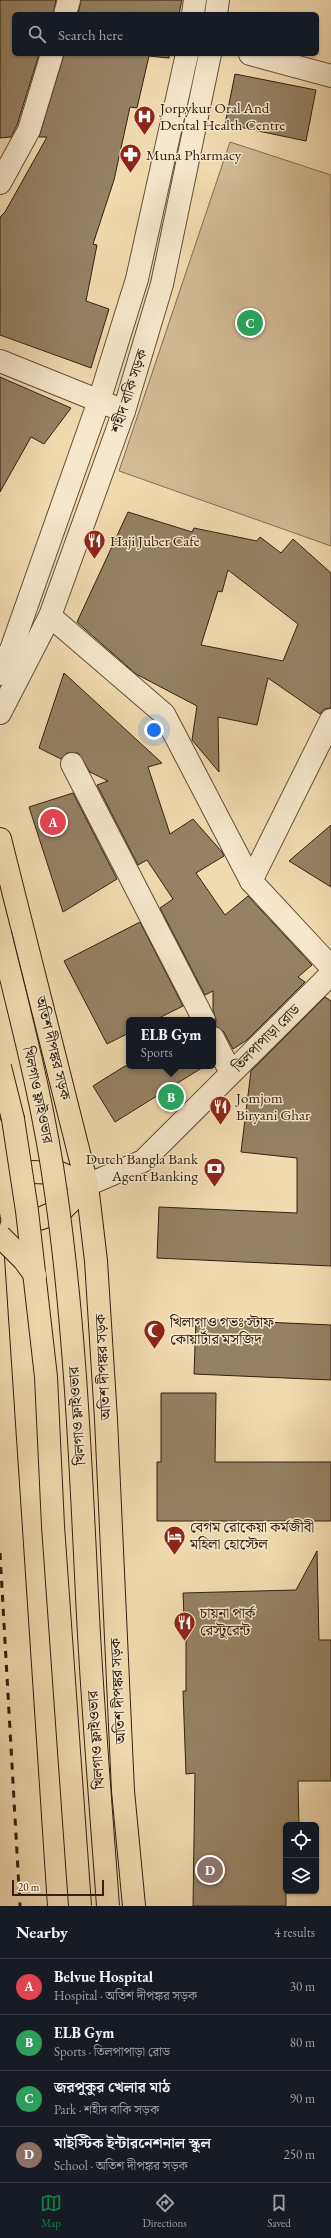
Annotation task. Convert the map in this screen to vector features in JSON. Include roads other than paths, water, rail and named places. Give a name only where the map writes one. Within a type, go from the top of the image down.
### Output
[{"type":"main road","name":"অতিশ দীপঙ্কর সড়ক","points":[[0,839],[87,1185],[98,1283],[123,1791],[134,1906]]},
{"type":"main road","name":"খিলগাও ফ্লাইওভার","points":[[0,933],[22,1022],[49,1148],[63,1250],[79,1437],[92,1688],[108,1906]]},
{"type":"main road","name":"খিলগাও ফ্লাইওভার","points":[[0,1067],[13,1119],[35,1275],[46,1377],[54,1542],[80,1906]]},
{"type":"main road","name":"খিলগাও ফ্লাইওভার","points":[[0,1148],[13,1119]]},
{"type":"main road","points":[[4,1230],[42,1218],[64,1208],[87,1185],[60,1173],[1,1167],[4,1230],[58,1906]]},
{"type":"main road","points":[[4,1230],[6,1240],[35,1275]]},
{"type":"street","points":[[66,12],[69,0]]},
{"type":"street","points":[[194,12],[195,0]]},
{"type":"street","points":[[216,12],[218,0]]},
{"type":"street","points":[[0,183],[29,130],[51,56]]},
{"type":"street","name":"শহীদ বাকি সড়ক","points":[[0,674],[12,647],[99,401],[137,279],[187,56]]},
{"type":"street","name":"শহীদ বাকি সড়ক","points":[[0,713],[50,616],[124,411],[162,284],[210,56]]},
{"type":"street","points":[[257,56],[331,76]]},
{"type":"street","points":[[0,361],[124,411]]},
{"type":"street","points":[[50,616],[164,714],[251,881],[331,967]]},
{"type":"street","points":[[251,881],[324,751],[331,720]]},
{"type":"street","points":[[72,764],[202,1017]]},
{"type":"street","name":"তিলপাপাড়া রোড","points":[[87,1185],[143,1161],[331,974]]},
{"type":"street","points":[[216,1044],[231,1073]]},
{"type":"railway","points":[[0,1553],[20,1906]]},
{"type":"place","name":"Jorpykur Oral And Dental Health Centre","points":[[145,136]]},
{"type":"place","name":"Muna Pharmacy","points":[[131,174]]},
{"type":"place","name":"জরপুকুর খেলার মাঠ","points":[[250,323]]},
{"type":"place","name":"Haji Juber Cafe","points":[[95,560]]},
{"type":"place","name":"Belvue Hospital","points":[[53,822]]},
{"type":"place","name":"ELB Gym","points":[[171,1097]]},
{"type":"place","name":"Jomjom Biryani Ghar","points":[[220,1126]]},
{"type":"place","name":"Dutch Bangla Bank Agent Banking","points":[[214,1188]]},
{"type":"place","name":"খিলাগাও গভঃ স্টাফ কোয়ার্টার মসজিদ","points":[[154,1350]]},
{"type":"place","name":"বেগম রোকেয়া কর্মজীবী মহিলা হোস্টেল","points":[[175,1556]]},
{"type":"place","name":"চায়না পার্ক রেস্টুরেন্ট","points":[[185,1642]]},
{"type":"place","name":"মাইস্টিক ইন্টারনেশনাল স্কুল","points":[[210,1870]]}]
